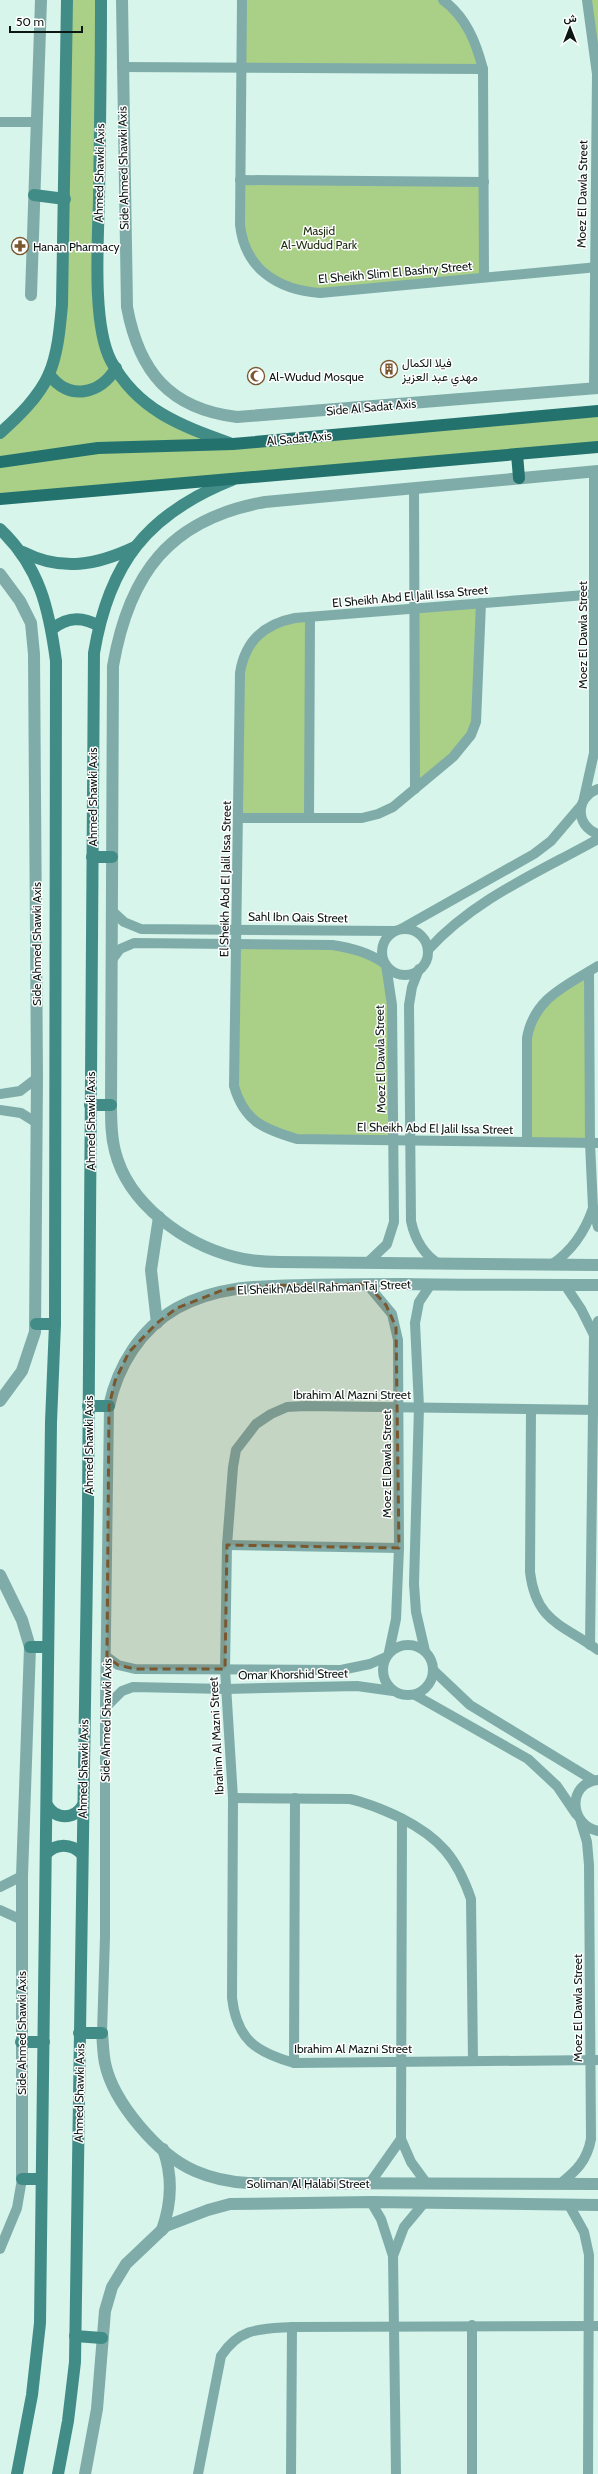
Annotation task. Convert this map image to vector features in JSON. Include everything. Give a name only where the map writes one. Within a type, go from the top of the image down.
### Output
[{"type":"main road","points":[[0,433],[32,400],[49,374],[59,336],[62,305],[67,0]]},
{"type":"main road","name":"Ahmed Shawki Axis","points":[[102,0],[99,298],[107,347],[116,368],[135,393],[157,412],[182,426],[233,444]]},
{"type":"main road","points":[[34,195],[64,199]]},
{"type":"main road","points":[[49,374],[65,389],[86,392],[106,383],[116,368]]},
{"type":"main road","name":"Al Sadat Axis","points":[[0,462],[98,448],[233,444],[598,411]]},
{"type":"main road","points":[[0,499],[598,447]]},
{"type":"main road","points":[[517,454],[519,478]]},
{"type":"main road","name":"Ahmed Shawki Axis","points":[[58,2474],[68,2421],[75,2362],[88,1507],[93,681],[99,626],[116,576],[135,547],[158,523],[184,503],[235,479]]},
{"type":"main road","points":[[0,529],[22,552],[43,593],[52,629],[56,669],[55,1324],[51,1422],[40,2324],[32,2395],[17,2474]]},
{"type":"main road","points":[[22,552],[54,564],[77,565],[100,562],[135,547]]},
{"type":"main road","points":[[52,629],[71,619],[86,620],[99,626]]},
{"type":"main road","points":[[92,857],[112,857]]},
{"type":"main road","points":[[90,1105],[111,1105]]},
{"type":"main road","points":[[36,1324],[55,1324]]},
{"type":"main road","points":[[88,1406],[109,1406]]},
{"type":"main road","points":[[30,1647],[48,1648]]},
{"type":"main road","points":[[47,1805],[53,1813],[67,1817],[77,1813],[83,1805]]},
{"type":"main road","points":[[46,1854],[53,1848],[62,1846],[75,1848],[82,1854]]},
{"type":"main road","points":[[79,2033],[102,2033]]},
{"type":"main road","points":[[21,2042],[44,2042]]},
{"type":"main road","points":[[22,2179],[41,2179]]},
{"type":"main road","points":[[75,2336],[102,2338]]},
{"type":"street","points":[[31,295],[41,0]]},
{"type":"street","name":"Side Ahmed Shawki Axis","points":[[122,0],[127,307],[136,343],[155,378]]},
{"type":"street","name":"El Sheikh Slim El Bashry Street","points":[[242,0],[240,68],[240,225],[244,247],[260,271],[285,286],[302,292],[320,293],[596,267]]},
{"type":"street","points":[[443,0],[452,7],[466,25],[477,46],[483,69],[484,277]]},
{"type":"street","name":"Moez El Dawla Street","points":[[587,0],[597,74],[596,388]]},
{"type":"street","points":[[122,67],[483,69]]},
{"type":"street","points":[[0,122],[37,122]]},
{"type":"street","points":[[240,180],[484,182]]},
{"type":"street","name":"Side Al Sadat Axis","points":[[155,378],[169,392],[184,402],[201,410],[237,417],[596,388]]},
{"type":"street","points":[[158,1323],[151,1270],[159,1217],[132,1188],[122,1170],[115,1152],[111,1132],[112,674],[118,636],[128,606],[139,582],[155,560],[182,533],[207,518],[235,507],[264,502],[596,471]]},
{"type":"street","name":"Moez El Dawla Street","points":[[397,930],[534,854],[550,841],[582,803],[594,753],[597,594],[596,471]]},
{"type":"street","points":[[414,488],[415,789]]},
{"type":"street","name":"Side Ahmed Shawki Axis","points":[[0,574],[20,601],[31,623],[34,654],[37,1078],[36,1324],[32,1344],[22,1371],[0,1401]]},
{"type":"street","name":"El Sheikh Abd El Jalil Issa Street","points":[[594,1143],[297,1139],[265,1128],[244,1110],[234,1086],[240,673],[242,659],[248,646],[268,626],[281,620],[597,594]]},
{"type":"street","points":[[238,818],[362,818],[378,814],[393,807],[463,747],[476,722],[481,603]]},
{"type":"street","points":[[309,818],[310,617]]},
{"type":"street","points":[[598,789],[591,792],[582,803],[583,824],[589,830],[598,834]]},
{"type":"street","points":[[439,1264],[423,1251],[414,1232],[411,1221],[412,1141],[410,1006],[412,987],[419,969],[424,964],[428,950],[449,928],[480,904],[598,839]]},
{"type":"street","name":"Sahl Ibn Qais Street","points":[[112,910],[124,922],[141,928],[397,930]]},
{"type":"street","points":[[385,964],[382,954],[382,945],[387,937],[397,930],[410,929],[419,934],[425,941],[428,950]]},
{"type":"street","points":[[111,961],[120,949],[134,943],[332,945],[351,948],[370,954],[402,974],[419,969]]},
{"type":"street","name":"Moez El Dawla Street","points":[[367,1263],[387,1244],[392,1233],[394,1222],[392,1006],[385,964]]},
{"type":"street","points":[[527,1142],[527,1038],[529,1024],[536,1011],[545,1000],[598,966]]},
{"type":"street","points":[[589,972],[594,1143],[593,1208],[598,1227]]},
{"type":"street","points":[[0,1094],[20,1091],[37,1078]]},
{"type":"street","points":[[0,1110],[20,1113],[37,1123]]},
{"type":"street","points":[[550,1265],[565,1254],[577,1241],[587,1225],[593,1208]]},
{"type":"street","name":"El Sheikh Abdel Rahman Taj Street","points":[[159,1217],[195,1242],[236,1258],[265,1262],[598,1265]]},
{"type":"street","points":[[367,1263],[367,1284]]},
{"type":"street","name":"Moez El Dawla Street","points":[[367,1284],[389,1309],[396,1327],[399,1407],[399,1548],[396,1619],[388,1655]]},
{"type":"street","name":"El Sheikh Abdel Rahman Taj Street","points":[[109,1406],[115,1381],[129,1352],[158,1323],[177,1308],[223,1290],[249,1286],[367,1284],[598,1286]]},
{"type":"street","points":[[425,1650],[405,1645],[388,1655],[382,1671],[387,1685],[393,1690],[407,1696],[415,1694],[428,1685],[433,1670],[432,1662],[425,1650],[416,1612],[414,1584],[419,1407],[415,1323],[419,1302],[431,1284]]},
{"type":"street","points":[[565,1285],[581,1309],[594,1335]]},
{"type":"street","points":[[594,1647],[594,1335],[598,1322]]},
{"type":"street","name":"Side Ahmed Shawki Axis","points":[[102,2033],[106,1937],[105,1708],[107,1657],[109,1406]]},
{"type":"street","name":"Ibrahim Al Mazni Street","points":[[594,2060],[294,2063],[270,2056],[256,2048],[243,2036],[233,2012],[231,1953],[233,1798],[225,1670],[227,1545],[236,1450],[256,1424],[271,1414],[287,1407],[419,1407],[531,1410],[595,1409]]},
{"type":"street","points":[[531,1410],[530,1572],[535,1598],[547,1616],[594,1647]]},
{"type":"street","points":[[227,1545],[399,1548]]},
{"type":"street","name":"Side Ahmed Shawki Axis","points":[[0,1575],[22,1620],[30,1647],[22,1876],[22,2179]]},
{"type":"street","name":"Omar Khorshid Street","points":[[107,1657],[118,1665],[130,1669],[341,1670],[370,1664],[388,1655]]},
{"type":"street","points":[[433,1670],[470,1705],[596,1780]]},
{"type":"street","name":"Omar Khorshid Street","points":[[105,1708],[122,1690],[133,1687],[226,1689],[357,1686],[393,1690]]},
{"type":"street","name":"Moez El Dawla Street","points":[[415,1694],[528,1759],[557,1786],[578,1818],[587,1842],[589,1865],[594,2060],[591,2139],[588,2153],[583,2163],[560,2184]]},
{"type":"street","points":[[596,1780],[586,1784],[578,1794],[574,1806],[578,1818],[586,1827],[598,1831]]},
{"type":"street","points":[[233,1798],[295,1798],[360,1801],[418,1827],[438,1841],[453,1858],[464,1877],[471,1899],[472,2061]]},
{"type":"street","points":[[294,2063],[295,1798]]},
{"type":"street","points":[[402,1819],[402,2061],[400,2139],[411,2162],[427,2184]]},
{"type":"street","points":[[0,1887],[22,1876]]},
{"type":"street","points":[[0,1910],[22,1920]]},
{"type":"street","name":"Soliman Al Halabi Street","points":[[102,2033],[105,2064],[119,2096],[139,2126],[180,2164],[195,2171],[238,2182],[598,2184]]},
{"type":"street","points":[[370,2183],[400,2139]]},
{"type":"street","points":[[162,2230],[171,2196],[170,2176],[163,2149]]},
{"type":"street","points":[[170,2176],[180,2164]]},
{"type":"street","points":[[0,2249],[17,2208],[22,2179]]},
{"type":"street","points":[[488,2205],[489,2184]]},
{"type":"street","points":[[171,2196],[176,2206],[190,2216]]},
{"type":"street","points":[[371,2202],[381,2219],[393,2256],[396,2474]]},
{"type":"street","name":"Soliman Al Halabi Street","points":[[102,2338],[104,2311],[112,2287],[126,2264],[162,2230],[190,2216],[230,2204],[371,2202],[488,2205],[598,2205]]},
{"type":"street","points":[[393,2256],[404,2227],[424,2203]]},
{"type":"street","points":[[569,2205],[579,2221],[588,2249],[593,2326],[588,2474]]},
{"type":"street","points":[[198,2474],[221,2356],[238,2337],[250,2331],[292,2327],[472,2325],[593,2326]]},
{"type":"street","points":[[472,2325],[472,2474]]},
{"type":"street","points":[[291,2474],[292,2327]]},
{"type":"street","points":[[85,2474],[97,2409],[102,2338]]},
{"type":"highlighted area","points":[[367,1284],[386,1305],[396,1327],[399,1548],[227,1545],[225,1669],[135,1669],[118,1665],[107,1657],[109,1406],[115,1381],[129,1352],[157,1323],[177,1308],[223,1290],[249,1286]]},
{"type":"green space","points":[[67,0],[101,0],[98,261],[107,347],[146,403],[233,444],[598,411],[598,448],[0,499],[0,433],[32,400],[55,346]]},
{"type":"green space","points":[[242,0],[443,0],[452,7],[483,69],[241,68]]},
{"type":"green space","points":[[587,0],[598,0],[598,267],[597,74]]},
{"type":"green space","name":"Masjid Al-Wudud Park","points":[[240,180],[484,182],[484,277],[320,293],[285,286],[244,247]]},
{"type":"green space","points":[[481,603],[476,722],[453,757],[415,789],[414,608]]},
{"type":"green space","points":[[310,617],[309,818],[239,818],[240,673],[257,635]]},
{"type":"green space","points":[[237,944],[332,945],[386,965],[394,1140],[297,1139],[265,1129],[238,1098]]},
{"type":"green space","points":[[589,972],[590,1143],[527,1142],[527,1038],[536,1011]]},
{"type":"place","name":"Hanan Pharmacy","points":[[20,246]]},
{"type":"place","name":"فيلا الكمال مهدي عبد العزيز","points":[[389,369]]},
{"type":"place","name":"Al-Wudud Mosque","points":[[256,376]]}]
